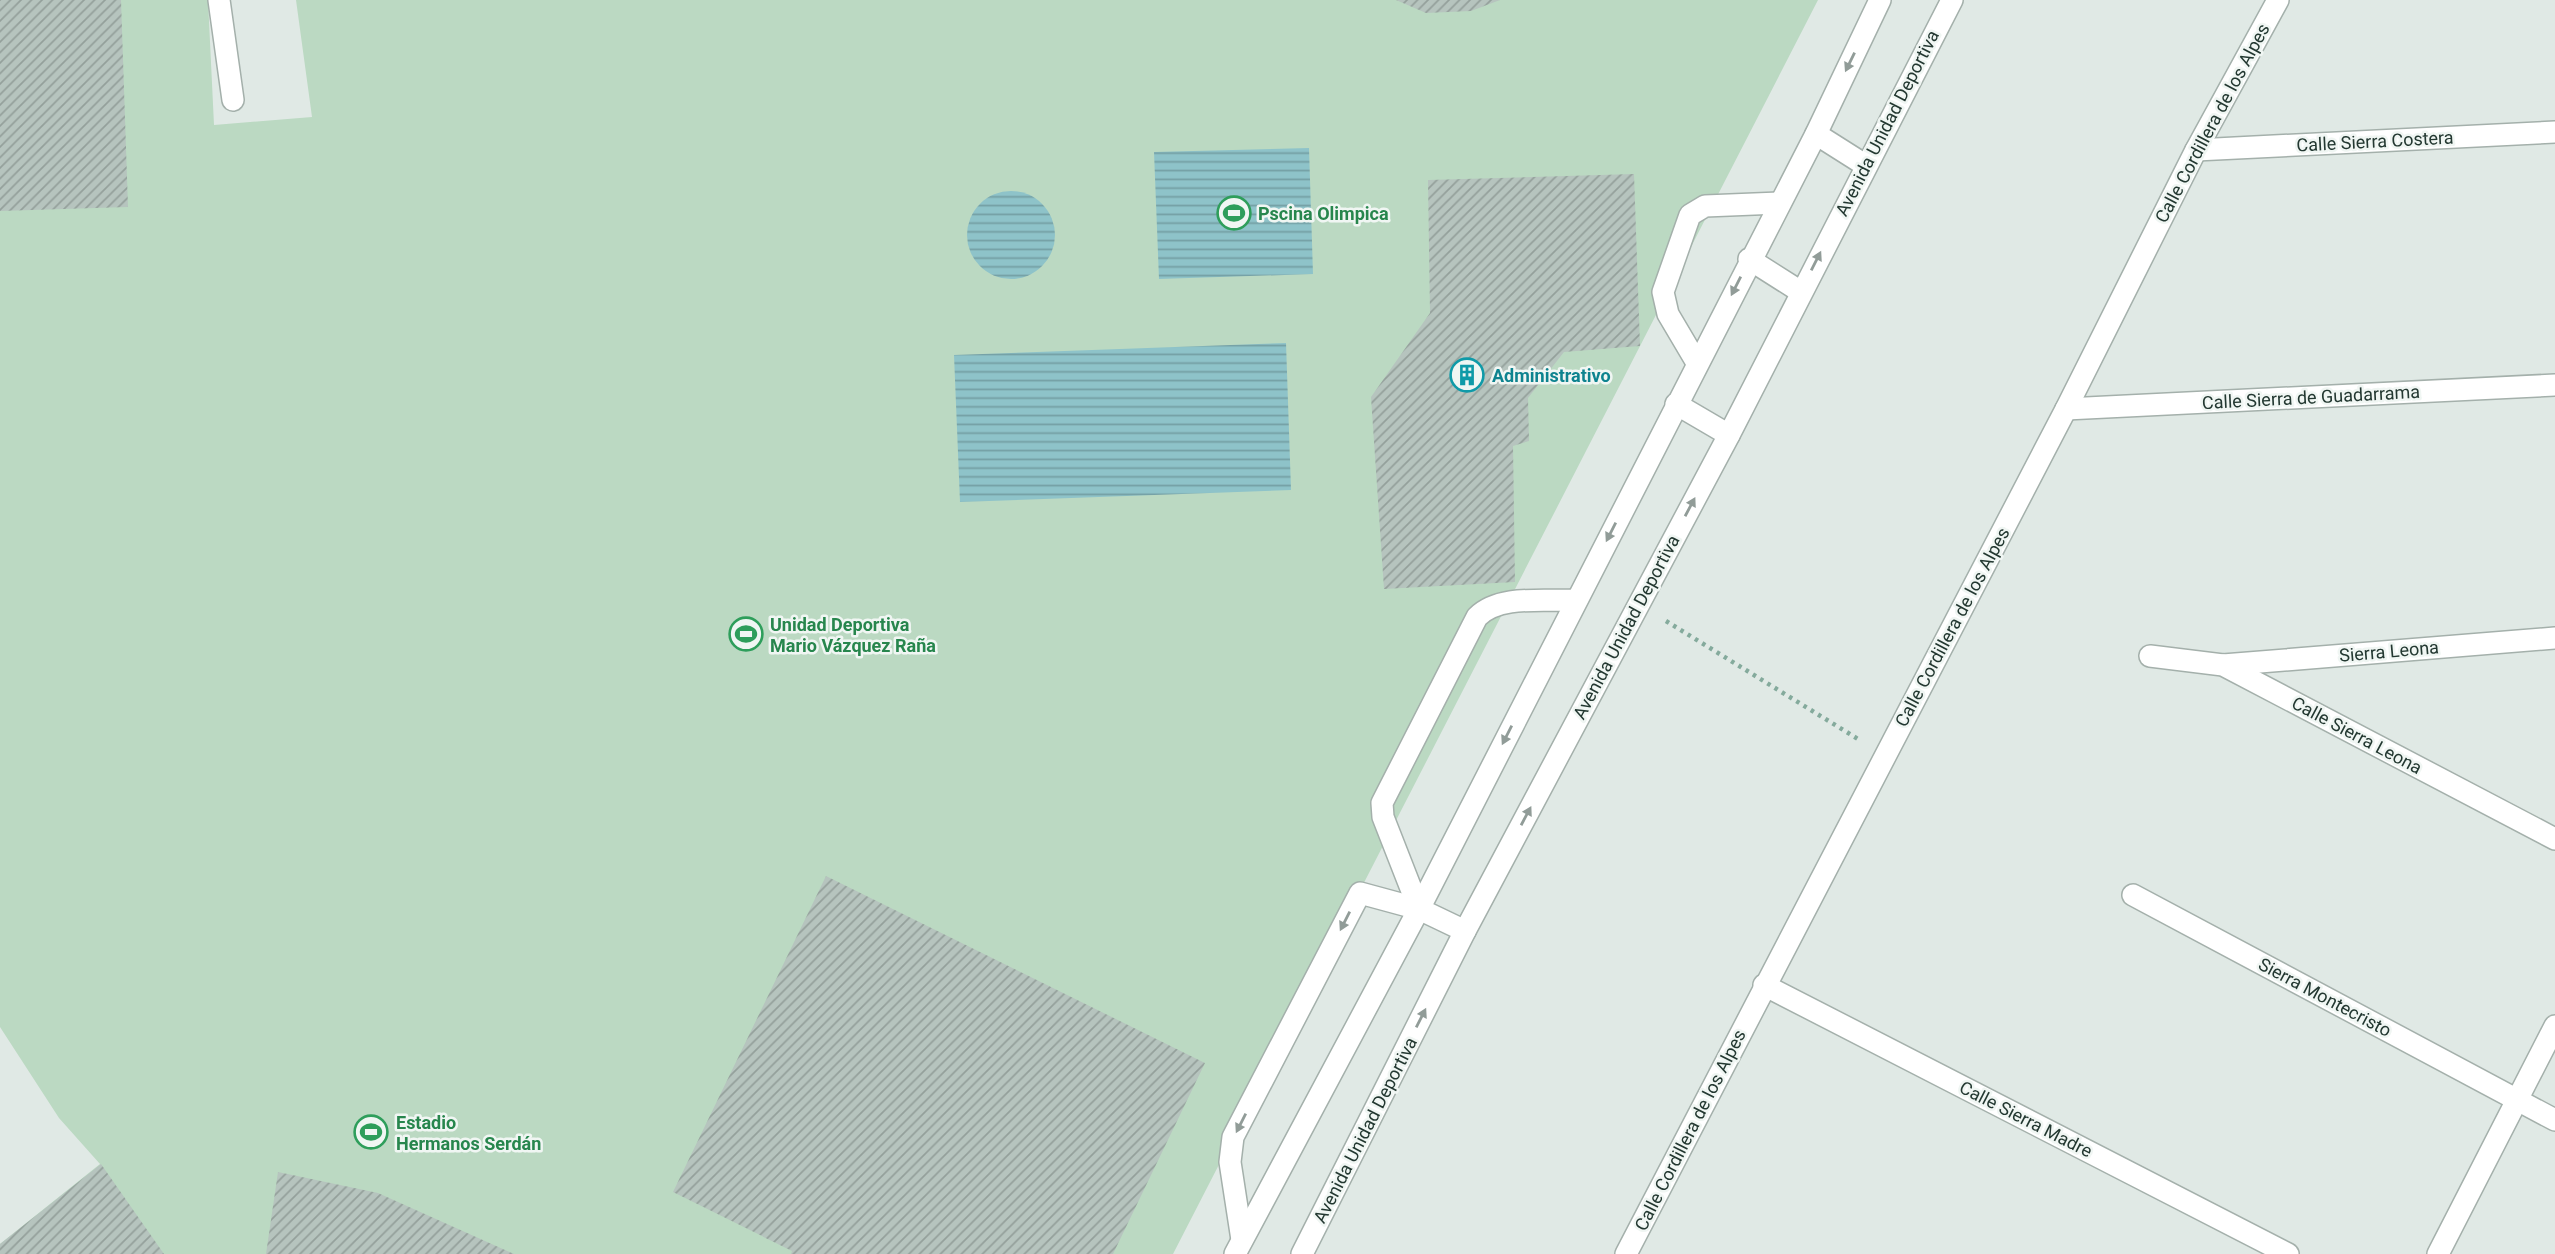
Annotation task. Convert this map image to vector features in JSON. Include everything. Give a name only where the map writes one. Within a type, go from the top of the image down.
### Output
[{"type":"street","points":[[219,0],[233,100]]},
{"type":"street","points":[[1239,1247],[1419,909],[1749,259],[1816,134],[1880,0]]},
{"type":"street","name":"Avenida Unidad Deportiva","points":[[1302,1254],[1465,931],[1729,435],[1865,165],[1952,0]]},
{"type":"street","name":"Calle Cordillera de los Alpes","points":[[1626,1254],[2066,409],[2196,150],[2278,0]]},
{"type":"street","name":"Calle Sierra Costera","points":[[2196,150],[2555,132]]},
{"type":"street","points":[[1816,134],[1865,165]]},
{"type":"street","points":[[1697,363],[1668,314],[1663,292],[1690,215],[1705,206],[1779,203]]},
{"type":"street","points":[[1749,259],[1801,292]]},
{"type":"street","name":"Calle Sierra de Guadarrama","points":[[2066,409],[2555,385]]},
{"type":"street","points":[[1676,404],[1729,435]]},
{"type":"street","points":[[1419,909],[1383,817],[1382,803],[1476,617],[1486,608],[1501,603],[1576,600]]},
{"type":"street","name":"Sierra Leona","points":[[2223,665],[2555,638]]},
{"type":"street","name":"Calle Sierra Leona","points":[[2150,656],[2223,665],[2555,839]]},
{"type":"street","points":[[1239,1247],[1230,1162],[1233,1137],[1360,893],[1419,909],[1465,931]]},
{"type":"street","name":"Sierra Montecristo","points":[[2133,895],[2555,1120]]},
{"type":"street","name":"Calle Sierra Madre","points":[[1764,985],[2288,1254]]},
{"type":"street","points":[[2438,1254],[2555,1026]]},
{"type":"path","points":[[1639,604],[1885,755]]},
{"type":"green space","name":"Unidad Deportiva Mario Vázquez Raña","points":[[0,0],[208,0],[214,125],[312,117],[296,0],[1818,0],[1173,1254],[0,1254],[0,1244],[100,1164],[59,1118],[0,1027]]},
{"type":"water","name":"Pscina Olimpica","points":[[1309,148],[1313,274],[1159,279],[1154,152]]},
{"type":"water","points":[[1011,191],[1036,198],[1048,210],[1055,235],[1048,260],[1036,272],[1011,279],[986,272],[974,260],[967,235],[974,210],[986,198]]},
{"type":"water","points":[[1286,343],[1291,490],[960,502],[954,355]]},
{"type":"building","points":[[0,0],[121,0],[128,207],[0,211]]},
{"type":"building","points":[[1396,0],[1500,0],[1471,11],[1426,13]]},
{"type":"building","name":"Administrativo","points":[[1634,174],[1640,346],[1564,352],[1528,398],[1529,441],[1513,446],[1515,582],[1384,589],[1371,397],[1430,313],[1428,180]]},
{"type":"building","points":[[826,876],[1205,1063],[1113,1254],[791,1254],[792,1251],[673,1192]]},
{"type":"building","points":[[101,1164],[164,1254],[0,1254],[0,1244]]},
{"type":"building","points":[[278,1172],[378,1193],[514,1254],[266,1254]]},
{"type":"place","name":"Pscina Olimpica","points":[[1234,213]]},
{"type":"place","name":"Administrativo","points":[[1467,375]]},
{"type":"place","name":"Unidad Deportiva Mario Vázquez Raña","points":[[746,634]]},
{"type":"place","name":"Estadio Hermanos Serdán","points":[[371,1132]]}]
